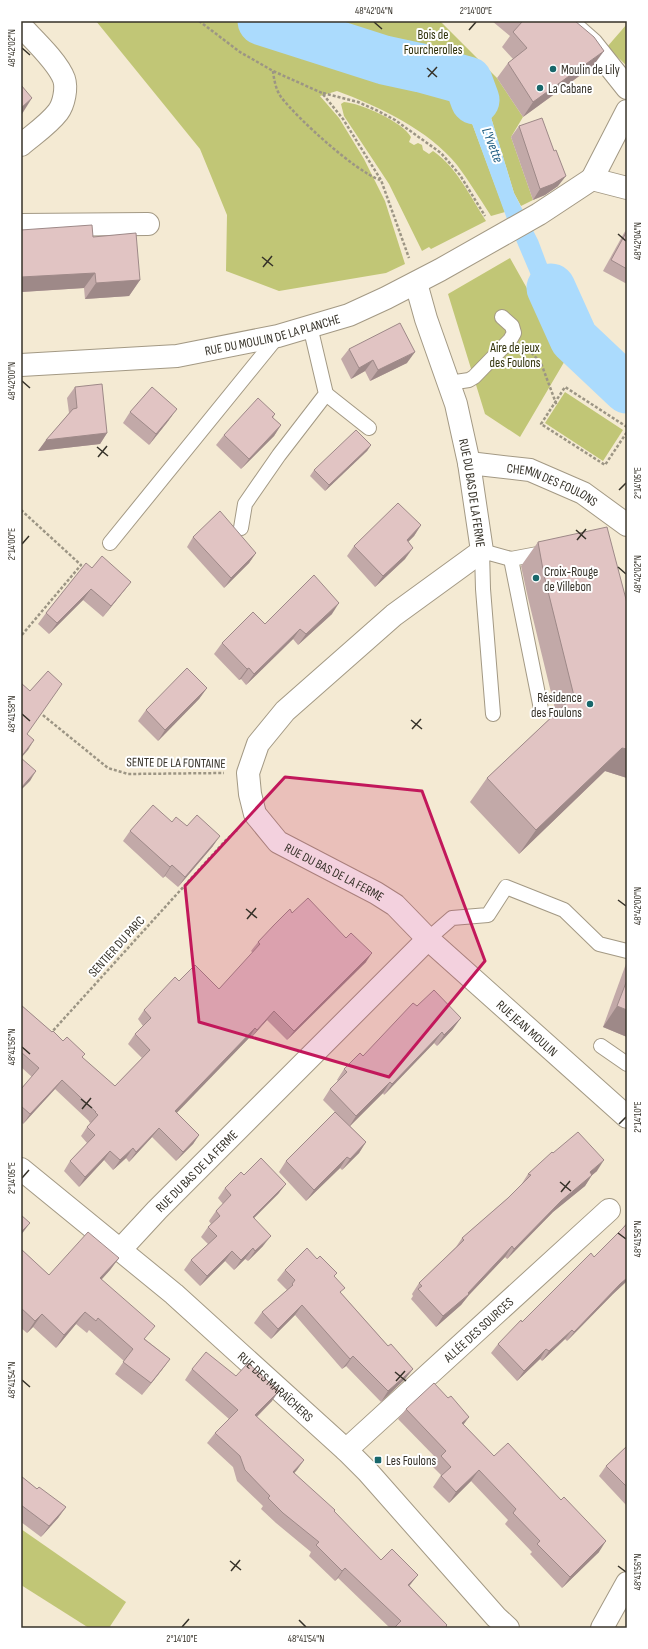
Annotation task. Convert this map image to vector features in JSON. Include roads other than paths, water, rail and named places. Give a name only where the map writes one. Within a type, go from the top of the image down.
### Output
[{"type":"street","points":[[566,21],[592,44],[627,88]]},
{"type":"street","points":[[21,26],[58,67],[64,80],[65,94],[60,110],[49,122],[21,145]]},
{"type":"street","points":[[627,111],[592,179],[627,188]]},
{"type":"street","name":"RUE DU MOULIN DE LA PLANCHE","points":[[21,365],[177,356],[278,336],[349,315],[416,283],[504,235],[592,179]]},
{"type":"street","points":[[21,225],[148,224]]},
{"type":"street","name":"RUE DU BAS DE LA FERME","points":[[120,1250],[162,1205],[428,939],[395,905],[376,893],[278,842],[255,814],[250,794],[248,773],[258,744],[285,711],[394,615],[482,551],[469,464],[456,404],[424,312],[416,283]]},
{"type":"street","name":"CHEMIN DES FOULONS","points":[[469,464],[530,470],[584,492],[627,525]]},
{"type":"street","name":"RUE JEAN MOULIN","points":[[428,939],[627,1117]]},
{"type":"street","name":"RUE DES MARAÎCHERS","points":[[21,1169],[174,1294],[346,1450],[368,1472],[496,1617],[508,1628]]},
{"type":"street","name":"ALLÉE DES SOURCES","points":[[346,1450],[609,1210]]},
{"type":"street","points":[[602,1628],[627,1583]]},
{"type":"lane","points":[[449,383],[469,380],[474,377],[510,340],[514,333],[512,326],[502,317]]},
{"type":"lane","points":[[310,326],[326,394],[369,428]]},
{"type":"lane","points":[[110,543],[278,336]]},
{"type":"lane","points":[[242,528],[245,504],[279,455],[326,394]]},
{"type":"lane","points":[[493,714],[483,589],[482,551],[511,559],[558,549]]},
{"type":"lane","points":[[511,559],[541,709]]},
{"type":"lane","points":[[428,939],[452,918],[488,915],[506,887],[564,910],[599,944],[627,951]]},
{"type":"lane","points":[[601,1046],[627,1064]]},
{"type":"water","points":[[428,60],[440,62],[461,71],[474,80],[486,101],[514,193],[538,240],[556,288],[592,338],[580,349],[559,326],[541,299],[507,219],[466,107],[416,81]]},
{"type":"waterway","name":"L'Yvette","points":[[262,21],[384,60],[421,68],[468,81],[475,100]]},
{"type":"waterway","name":"L'Yvette","points":[[551,288],[574,339],[627,389]]},
{"type":"place","name":"Moulin de Lily","points":[[553,69]]},
{"type":"place","name":"La Cabane","points":[[540,88]]},
{"type":"place","name":"Croix-Rouge de Villebon","points":[[536,578]]},
{"type":"place","name":"Résidence des Foulons","points":[[590,704]]},
{"type":"place","name":"Les Foulons","points":[[378,1460]]},
{"type":"park label","name":"Bois de Fourcherolles","points":[[433,42]]},
{"type":"park label","name":"Aire de jeux des Foulons","points":[[515,354]]}]
